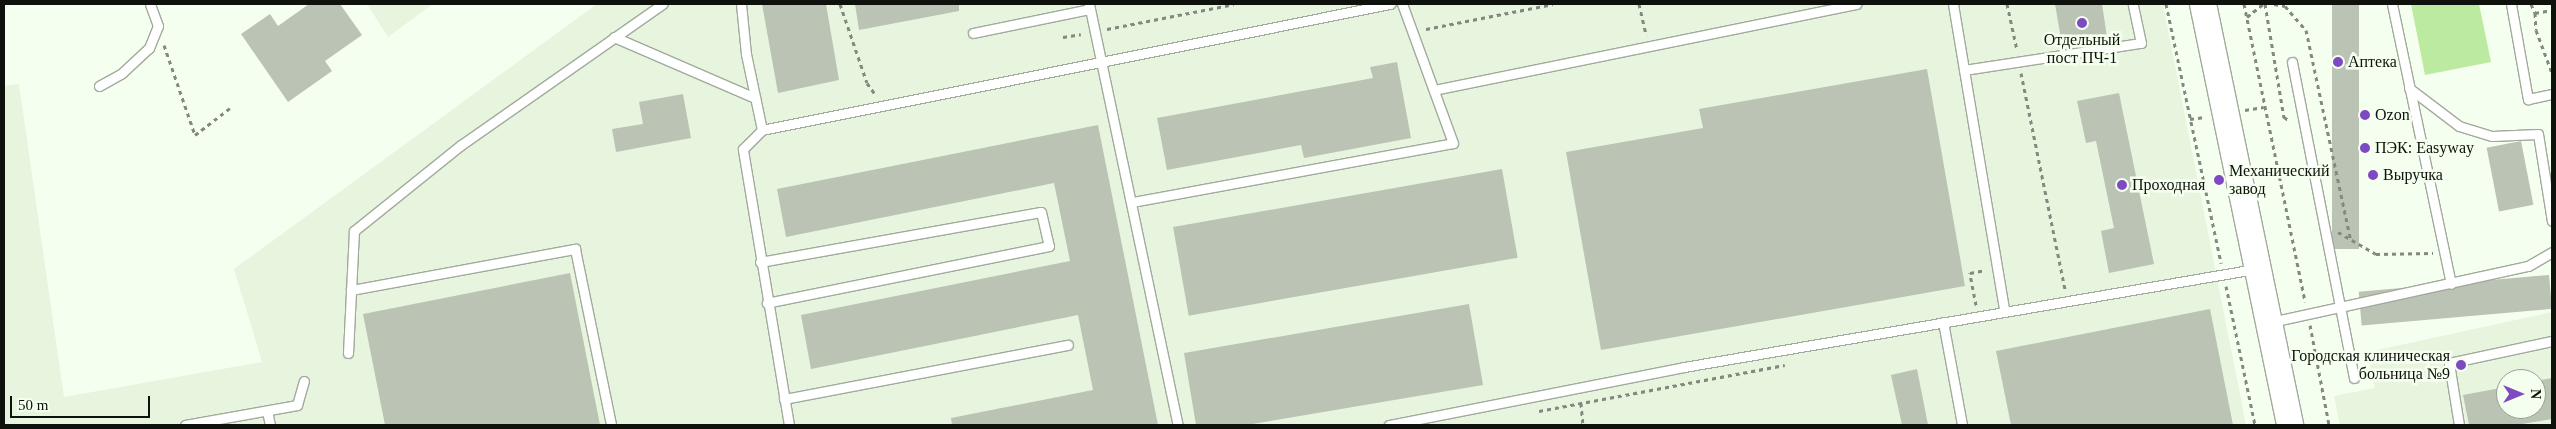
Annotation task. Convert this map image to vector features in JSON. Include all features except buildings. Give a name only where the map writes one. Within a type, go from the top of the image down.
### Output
[{"type":"main road","points":[[2203,4],[2290,425]]},
{"type":"lane","points":[[99,86],[122,74],[149,48],[158,26],[150,4]]},
{"type":"lane","points":[[348,353],[354,231],[461,145],[662,4]]},
{"type":"lane","points":[[741,4],[762,130]]},
{"type":"lane","points":[[789,425],[760,262],[743,149],[762,130],[882,103],[1390,4]]},
{"type":"lane","points":[[1132,202],[1453,143],[1402,4]]},
{"type":"lane","points":[[1434,90],[1856,4]]},
{"type":"lane","points":[[1953,4],[2004,310]]},
{"type":"lane","points":[[1964,70],[2019,60],[2141,43],[2132,4]]},
{"type":"lane","points":[[2392,4],[2451,284]]},
{"type":"lane","points":[[2511,4],[2528,99],[2552,94]]},
{"type":"lane","points":[[973,33],[1090,6],[1178,425]]},
{"type":"lane","points":[[614,37],[756,98]]},
{"type":"lane","points":[[2292,62],[2354,378]]},
{"type":"lane","points":[[2409,88],[2458,126],[2492,136],[2538,134],[2552,221]]},
{"type":"lane","points":[[760,262],[1041,212],[1049,246],[767,302]]},
{"type":"lane","points":[[351,290],[575,249],[611,425]]},
{"type":"lane","points":[[2269,322],[2340,309],[2528,266],[2552,252]]},
{"type":"lane","points":[[1389,425],[2004,310],[2258,269]]},
{"type":"lane","points":[[1943,322],[1962,425]]},
{"type":"lane","points":[[2459,425],[2449,363],[2552,341]]},
{"type":"lane","points":[[784,399],[1068,345]]},
{"type":"lane","points":[[185,425],[297,406],[304,381]]},
{"type":"lane","points":[[268,411],[270,425]]},
{"type":"path","points":[[840,4],[867,83],[882,103]]},
{"type":"path","points":[[1064,37],[1234,4]]},
{"type":"path","points":[[1412,31],[1552,4]]},
{"type":"path","points":[[1639,4],[1649,46]]},
{"type":"path","points":[[2007,4],[2067,300]]},
{"type":"path","points":[[2166,4],[2255,425]]},
{"type":"path","points":[[2244,4],[2329,425]]},
{"type":"path","points":[[2247,17],[2262,4]]},
{"type":"path","points":[[2274,4],[2285,6],[2306,30],[2351,241]]},
{"type":"path","points":[[2531,4],[2535,13],[2536,30],[2552,73]]},
{"type":"path","points":[[2535,13],[2552,10]]},
{"type":"path","points":[[158,26],[195,135],[230,108]]},
{"type":"path","points":[[2323,222],[2351,241],[2376,254],[2418,257],[2443,251]]},
{"type":"path","points":[[1579,388],[1582,425]]},
{"type":"shaded area","points":[[367,4],[433,4],[388,37]]},
{"type":"shaded area","points":[[597,4],[2163,4],[2246,425],[4,425],[4,86],[19,84],[64,397],[262,362],[234,269]]},
{"type":"shaded area","name":"Городская клиническая больница №9","points":[[2552,312],[2552,425],[2340,425],[2334,396],[2375,388],[2368,352]]},
{"type":"green space","points":[[2411,4],[2479,4],[2491,62],[2425,75]]},
{"type":"place","name":"Отдельный пост ПЧ-1","points":[[2082,23]]},
{"type":"place","name":"Аптека","points":[[2338,62]]},
{"type":"place","name":"Ozon","points":[[2365,115]]},
{"type":"place","name":"ПЭК: Easyway","points":[[2365,148]]},
{"type":"place","name":"Выручка","points":[[2373,175]]},
{"type":"place","name":"Механический завод","points":[[2219,180]]},
{"type":"place","name":"Проходная","points":[[2122,185]]},
{"type":"place","name":"Городская клиническая больница №9","points":[[2461,365]]}]
